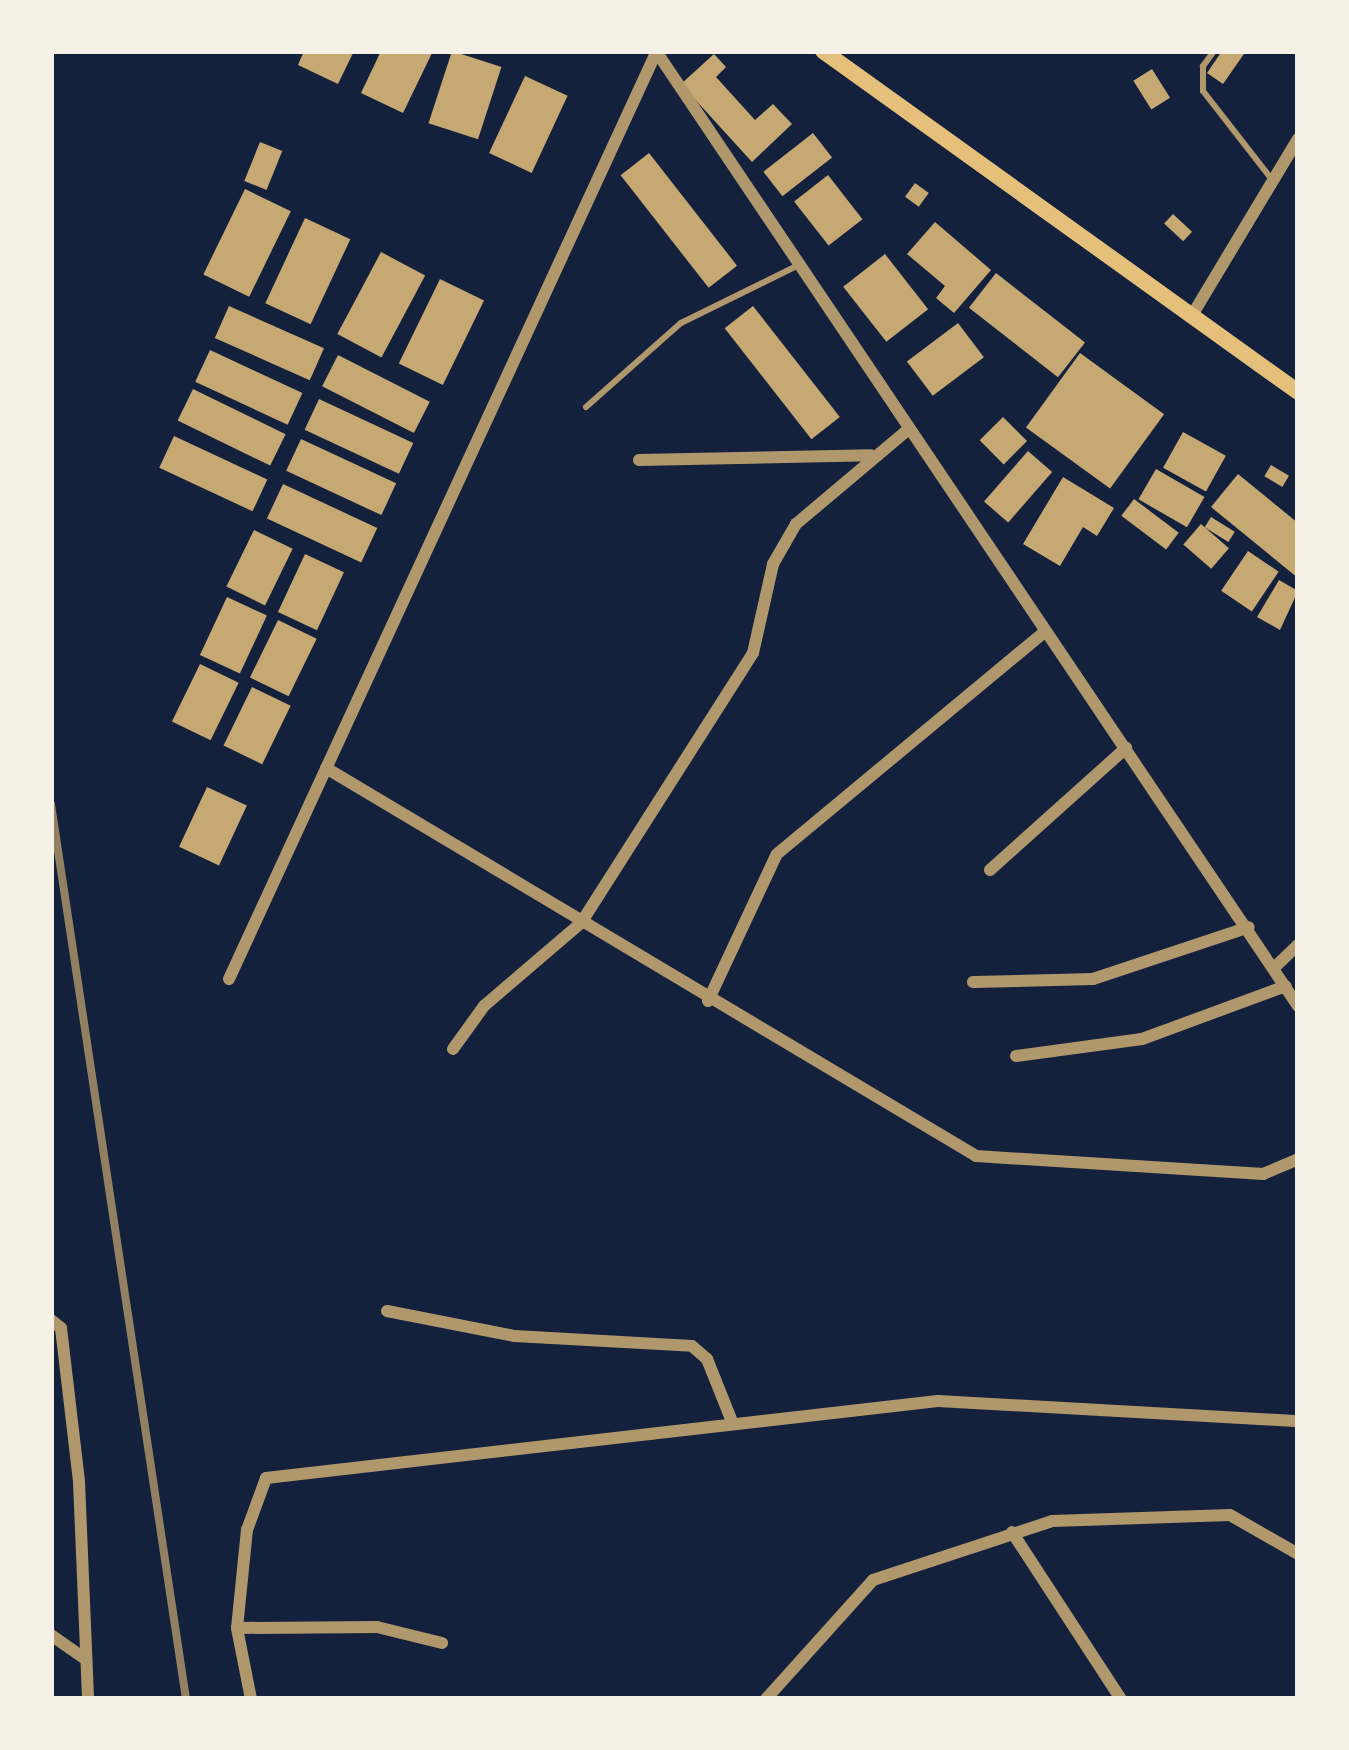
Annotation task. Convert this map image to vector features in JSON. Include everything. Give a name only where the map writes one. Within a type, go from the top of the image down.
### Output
[{"type":"main road","points":[[823,51],[1298,392]]},
{"type":"street","points":[[655,54],[1249,927],[1298,1006]]},
{"type":"street","points":[[229,979],[655,54]]},
{"type":"street","points":[[1191,317],[1296,147]]},
{"type":"street","points":[[453,1049],[484,1006],[581,923],[753,653],[773,564],[796,524],[872,454],[909,429]]},
{"type":"street","points":[[639,460],[872,454]]},
{"type":"street","points":[[708,1000],[777,854],[1046,631]]},
{"type":"street","points":[[990,870],[1126,748]]},
{"type":"street","points":[[326,768],[976,1156],[1263,1174],[1298,1159]]},
{"type":"street","points":[[973,982],[1094,979],[1172,959],[1249,927]]},
{"type":"street","points":[[1275,967],[1298,945]]},
{"type":"street","points":[[1016,1056],[1142,1040],[1286,986]]},
{"type":"street","points":[[387,1312],[515,1336],[692,1346],[707,1360],[734,1424]]},
{"type":"street","points":[[51,1320],[61,1328],[79,1482],[88,1699]]},
{"type":"street","points":[[251,1699],[237,1628],[247,1530],[266,1478],[938,1401],[1298,1421]]},
{"type":"street","points":[[766,1699],[873,1580],[1052,1521],[1230,1515],[1298,1554]]},
{"type":"street","points":[[1012,1532],[1121,1699]]},
{"type":"street","points":[[237,1628],[377,1628],[442,1643]]},
{"type":"street","points":[[51,1635],[83,1657]]},
{"type":"lane","points":[[1214,51],[1202,66],[1203,91],[1273,181]]},
{"type":"lane","points":[[586,407],[681,323],[797,266]]},
{"type":"building","points":[[304,51],[354,51],[338,84],[298,65]]},
{"type":"building","points":[[381,51],[433,51],[403,113],[361,93]]},
{"type":"building","points":[[452,51],[501,67],[478,139],[429,123]]},
{"type":"building","points":[[1222,51],[1246,51],[1223,84],[1207,73]]},
{"type":"building","points":[[714,54],[726,67],[716,77],[755,120],[773,104],[792,124],[752,162],[681,84]]},
{"type":"building","points":[[1152,69],[1170,98],[1151,109],[1133,81]]},
{"type":"building","points":[[525,76],[568,96],[532,173],[489,153]]},
{"type":"building","points":[[813,133],[832,157],[782,196],[763,172]]},
{"type":"building","points":[[260,142],[282,151],[267,190],[244,181]]},
{"type":"building","points":[[649,153],[737,266],[709,288],[621,175]]},
{"type":"building","points":[[828,175],[862,219],[829,246],[794,201]]},
{"type":"building","points":[[915,183],[929,193],[919,207],[905,197]]},
{"type":"building","points":[[245,189],[291,211],[249,297],[203,274]]},
{"type":"building","points":[[1173,214],[1192,232],[1183,241],[1164,224]]},
{"type":"building","points":[[305,218],[350,239],[311,324],[265,303]]},
{"type":"building","points":[[935,222],[991,270],[954,313],[936,298],[945,286],[907,254]]},
{"type":"building","points":[[381,252],[425,275],[381,358],[337,334]]},
{"type":"building","points":[[885,254],[928,309],[886,342],[843,287]]},
{"type":"building","points":[[996,273],[1085,343],[1058,377],[969,308]]},
{"type":"building","points":[[440,279],[484,300],[443,385],[399,363]]},
{"type":"building","points":[[229,306],[324,348],[310,380],[215,338]]},
{"type":"building","points":[[753,306],[840,417],[811,439],[725,328]]},
{"type":"building","points":[[958,323],[984,357],[933,396],[907,362]]},
{"type":"building","points":[[210,350],[302,393],[288,425],[195,382]]},
{"type":"building","points":[[1080,353],[1164,414],[1110,489],[1026,427]]},
{"type":"building","points":[[338,355],[430,402],[414,433],[322,386]]},
{"type":"building","points":[[193,389],[286,434],[270,466],[178,420]]},
{"type":"building","points":[[319,399],[413,443],[399,474],[305,430]]},
{"type":"building","points":[[1003,417],[1027,441],[1004,464],[980,440]]},
{"type":"building","points":[[1183,432],[1226,456],[1206,492],[1163,468]]},
{"type":"building","points":[[174,436],[267,480],[253,511],[159,468]]},
{"type":"building","points":[[301,439],[396,483],[381,515],[286,471]]},
{"type":"building","points":[[1028,451],[1052,472],[1008,523],[984,502]]},
{"type":"building","points":[[1271,465],[1289,476],[1282,487],[1264,476]]},
{"type":"building","points":[[1156,469],[1204,497],[1187,527],[1138,499]]},
{"type":"building","points":[[1238,474],[1298,523],[1298,578],[1211,507]]},
{"type":"building","points":[[1063,477],[1114,508],[1097,536],[1083,527],[1060,566],[1023,544]]},
{"type":"building","points":[[283,484],[377,528],[361,562],[267,518]]},
{"type":"building","points":[[1134,499],[1179,533],[1166,549],[1121,516]]},
{"type":"building","points":[[1211,517],[1235,532],[1228,542],[1205,527]]},
{"type":"building","points":[[1201,524],[1229,548],[1211,569],[1183,544]]},
{"type":"building","points":[[254,530],[293,549],[265,605],[226,587]]},
{"type":"building","points":[[1248,551],[1279,572],[1252,611],[1221,591]]},
{"type":"building","points":[[305,554],[344,572],[317,630],[278,612]]},
{"type":"building","points":[[1279,580],[1298,591],[1280,630],[1257,617]]},
{"type":"building","points":[[227,597],[267,616],[240,674],[200,655]]},
{"type":"building","points":[[278,620],[317,639],[289,696],[250,678]]},
{"type":"building","points":[[200,664],[239,683],[211,740],[172,722]]},
{"type":"building","points":[[252,687],[291,706],[262,764],[224,745]]},
{"type":"building","points":[[207,787],[247,806],[219,865],[179,847]]},
{"type":"railway","points":[[51,804],[186,1699]]}]
